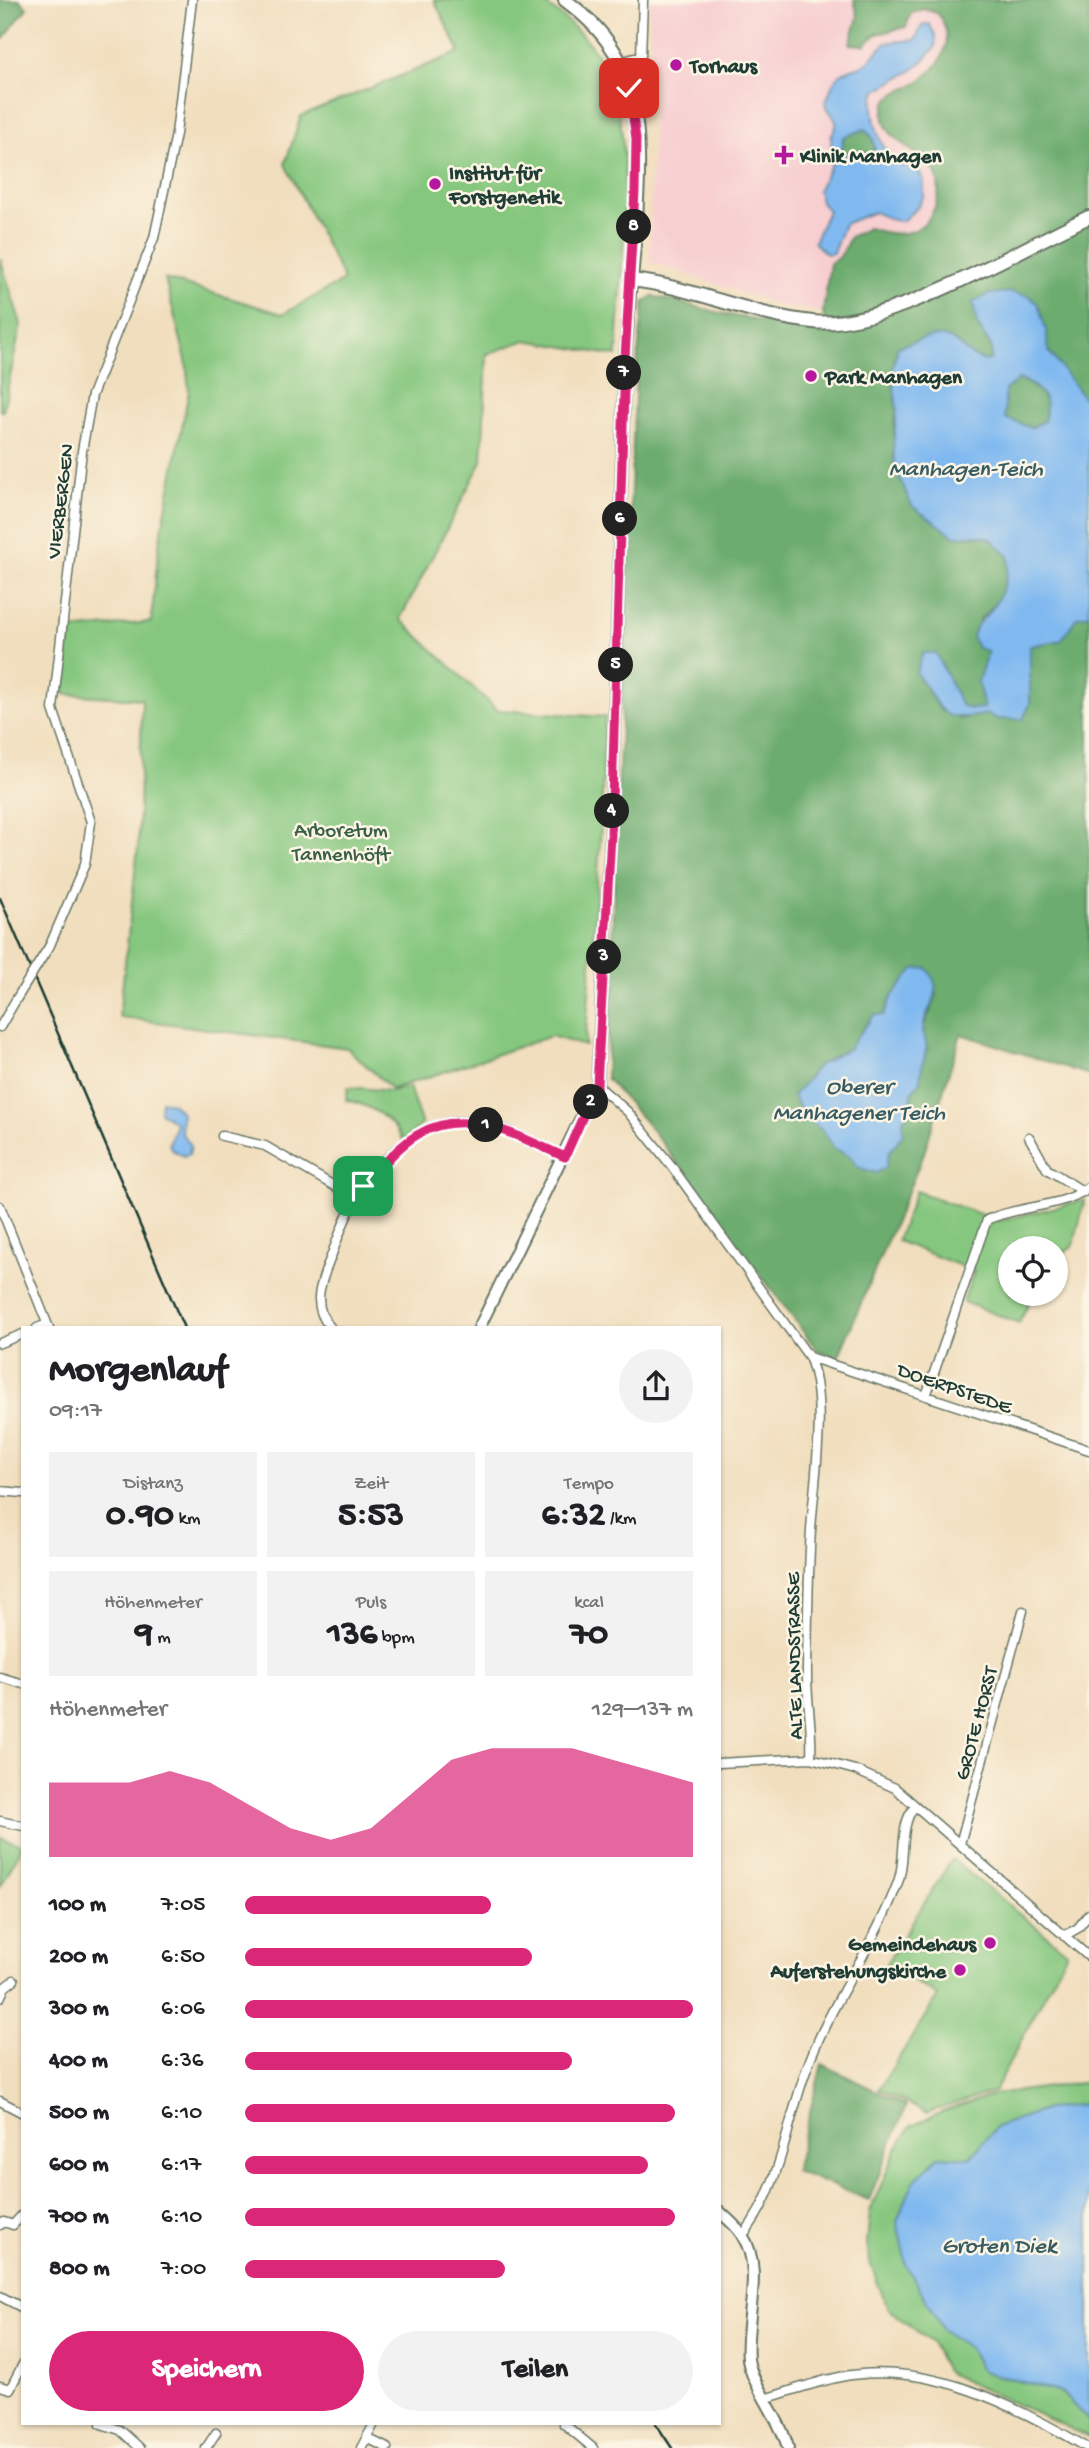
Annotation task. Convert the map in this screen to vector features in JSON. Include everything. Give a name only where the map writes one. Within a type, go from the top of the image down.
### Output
[{"type":"main road","points":[[565,0],[592,22],[621,62],[632,101],[636,139],[631,280],[798,320],[831,324],[852,322],[914,302],[1089,218]]},
{"type":"street","name":"VIERBERGEN","points":[[0,1027],[50,945],[85,864],[92,822],[53,709],[82,451],[92,395],[154,238],[176,134],[192,0]]},
{"type":"street","points":[[621,62],[641,56],[643,0]]},
{"type":"street","points":[[480,1326],[493,1294],[565,1157],[597,1085],[611,835],[625,358],[631,280]]},
{"type":"street","name":"ALTE LANDSTRASSE","points":[[597,1085],[628,1112],[670,1164],[809,1357],[817,1376],[819,1408],[809,1571],[807,1673],[813,1738],[810,1758],[878,1779],[895,1788],[1089,1958]]},
{"type":"street","points":[[330,1326],[319,1307],[319,1290],[355,1198],[411,1140],[433,1127],[454,1122],[490,1125],[565,1157]]},
{"type":"street","points":[[222,1136],[265,1146],[355,1198]]},
{"type":"street","points":[[1029,1137],[1047,1169],[1086,1189]]},
{"type":"street","points":[[926,1396],[987,1220],[1001,1213],[1086,1189]]},
{"type":"street","points":[[0,1206],[48,1326]]},
{"type":"street","points":[[0,1343],[21,1335]]},
{"type":"street","name":"DOERPSTEDE","points":[[809,1357],[1089,1450]]},
{"type":"street","points":[[0,1491],[21,1493]]},
{"type":"street","name":"GROTE HORST","points":[[960,1844],[1023,1611]]},
{"type":"street","points":[[0,1677],[21,1683]]},
{"type":"street","points":[[721,1763],[810,1758]]},
{"type":"street","points":[[743,2235],[761,2211],[772,2186],[807,2067],[898,1884],[903,1866],[907,1816],[915,1806]]},
{"type":"street","points":[[0,1821],[21,1826]]},
{"type":"street","points":[[1064,1936],[1078,1928],[1089,1914]]},
{"type":"street","points":[[0,1998],[5,1987],[14,1980]]},
{"type":"street","points":[[0,2101],[21,2112]]},
{"type":"street","points":[[721,2213],[743,2235],[751,2273],[748,2361],[788,2448]]},
{"type":"street","points":[[0,2225],[4,2222],[13,2225],[21,2216]]},
{"type":"street","points":[[0,2296],[21,2307]]},
{"type":"street","points":[[0,2386],[10,2389],[21,2369]]},
{"type":"street","points":[[767,2398],[841,2377],[866,2374],[920,2376],[951,2384],[1010,2407],[1088,2448]]},
{"type":"street","points":[[104,2425],[120,2430],[141,2448]]},
{"type":"street","points":[[361,2448],[374,2425]]},
{"type":"street","points":[[565,2425],[593,2448]]},
{"type":"street","points":[[206,2448],[216,2433]]},
{"type":"street","points":[[367,2438],[387,2448]]},
{"type":"shaded area","name":"Klinik Manhagen","points":[[648,0],[854,0],[858,17],[850,43],[906,27],[911,13],[923,9],[937,13],[944,23],[948,44],[938,63],[918,82],[890,97],[908,151],[925,158],[936,174],[939,191],[935,209],[924,223],[907,233],[888,234],[868,228],[850,237],[840,257],[830,263],[823,312],[785,307],[650,262],[653,83]]},
{"type":"green space","points":[[0,0],[20,0],[27,8],[0,43]]},
{"type":"green space","name":"Arboretum Tannenhöft","points":[[434,0],[538,0],[558,13],[585,38],[605,68],[615,97],[622,131],[625,209],[617,356],[526,340],[487,354],[482,461],[400,619],[497,710],[605,717],[600,845],[585,1046],[551,1036],[392,1089],[347,1048],[119,1017],[138,847],[142,699],[64,694],[70,630],[151,622],[159,545],[189,391],[186,360],[165,279],[283,314],[344,280],[285,164],[301,116],[460,52]]},
{"type":"green space","points":[[854,0],[1089,0],[1089,405],[1048,350],[1046,330],[977,324],[992,349],[991,359],[979,359],[953,341],[932,337],[898,347],[892,371],[897,410],[894,423],[895,468],[912,505],[955,536],[976,535],[990,538],[1009,556],[1002,592],[992,607],[979,619],[988,651],[978,681],[984,708],[970,709],[961,705],[936,653],[916,673],[941,711],[960,719],[1030,704],[1030,646],[1060,640],[1077,617],[1089,614],[1089,1075],[961,1034],[924,1153],[838,1358],[817,1350],[653,1131],[606,1078],[636,371],[644,302],[653,296],[725,314],[826,334],[823,312],[830,263],[840,257],[850,237],[868,228],[905,233],[914,230],[928,219],[937,202],[936,174],[922,158],[894,136],[887,128],[884,117],[887,101],[925,77],[939,61],[946,43],[943,23],[937,13],[923,9],[911,13],[906,27],[877,34],[864,45],[850,44],[858,17]],"holes":[[[937,994],[923,1028],[927,1049],[920,1064],[920,1082],[911,1092],[912,1106],[903,1120],[903,1134],[889,1152],[886,1167],[862,1159],[833,1144],[822,1123],[819,1065],[848,1049],[874,1015],[884,1015],[891,998]]]},
{"type":"green space","points":[[865,129],[873,138],[875,150],[872,154],[861,152],[847,159],[842,148],[843,137]]},
{"type":"green space","points":[[0,258],[21,324],[3,411],[0,411]]},
{"type":"green space","points":[[1019,379],[1038,390],[1045,400],[1044,421],[1031,428],[1005,419],[1005,390]]},
{"type":"green space","points":[[348,1087],[391,1091],[409,1087],[422,1125],[403,1140],[379,1114],[346,1100]]},
{"type":"green space","points":[[916,1191],[999,1221],[1085,1200],[1073,1246],[1068,1250],[1068,1236],[998,1236],[998,1306],[1028,1306],[1019,1323],[963,1302],[974,1271],[897,1241]]},
{"type":"green space","points":[[0,1837],[21,1844],[21,1849],[0,1887]]},
{"type":"green space","points":[[952,1859],[1067,1952],[995,2091],[926,2113],[879,2089],[938,1996],[886,1964]]},
{"type":"green space","points":[[822,2064],[906,2106],[869,2200],[795,2171]]},
{"type":"green space","points":[[1089,2082],[1089,2104],[1047,2109],[996,2127],[970,2158],[943,2330],[969,2348],[982,2371],[1062,2393],[1089,2421],[1089,2437],[947,2373],[931,2342],[888,2309],[870,2263],[867,2243],[870,2211],[895,2152],[911,2126],[995,2094]]},
{"type":"water","points":[[923,24],[929,24],[936,36],[935,48],[916,68],[876,91],[873,109],[881,143],[901,165],[917,168],[924,181],[924,196],[917,208],[902,221],[874,212],[844,224],[833,253],[826,254],[814,242],[828,211],[821,202],[818,190],[831,165],[831,136],[836,127],[836,121],[825,104],[831,89],[843,72],[867,63],[887,43],[915,40]],"holes":[[[865,129],[873,138],[875,150],[867,155],[856,152],[847,159],[842,148],[843,137]]]},
{"type":"water","name":"Manhagen-Teich","points":[[1010,292],[1029,296],[1038,304],[1046,330],[1048,350],[1089,405],[1089,614],[1077,617],[1061,640],[1030,646],[1030,704],[1023,719],[997,719],[988,714],[971,717],[949,715],[937,705],[916,673],[923,653],[936,653],[961,705],[970,709],[984,708],[978,681],[988,651],[977,648],[972,636],[1002,592],[1009,556],[990,538],[976,535],[955,536],[912,506],[895,468],[893,447],[897,410],[892,371],[898,347],[926,338],[940,337],[953,341],[975,357],[986,361],[991,359],[992,348],[977,324],[973,302],[990,294]],"holes":[[[1019,379],[1042,394],[1046,406],[1044,421],[1031,428],[1005,418],[1005,390]]]},
{"type":"water","name":"Oberer Manhagener Teich","points":[[927,968],[933,978],[936,994],[923,1029],[926,1047],[920,1082],[911,1092],[912,1106],[903,1120],[903,1134],[889,1152],[886,1167],[876,1173],[857,1167],[850,1156],[835,1149],[822,1130],[806,1119],[793,1096],[819,1065],[848,1049],[874,1015],[884,1015],[891,998],[914,969]]},
{"type":"water","points":[[161,1101],[172,1103],[182,1113],[181,1133],[191,1145],[189,1154],[184,1156],[172,1150],[169,1144],[176,1123],[160,1112]]},
{"type":"water","name":"Groten Diek","points":[[1089,2104],[1089,2421],[1062,2393],[982,2371],[969,2348],[943,2330],[906,2265],[897,2221],[914,2181],[939,2156],[970,2158],[996,2127],[1047,2109]]},
{"type":"railway","points":[[0,898],[183,1326]]},
{"type":"railway","points":[[657,2425],[672,2448]]},
{"type":"place","name":"Torhaus","points":[[676,65]]},
{"type":"place","name":"Klinik Manhagen","points":[[784,155]]},
{"type":"place","name":"Institut für Forstgenetik","points":[[435,184]]},
{"type":"place","name":"Park Manhagen","points":[[811,376]]},
{"type":"place","name":"Gemeindehaus","points":[[990,1943]]},
{"type":"place","name":"Auferstehungskirche","points":[[960,1970]]},
{"type":"route","points":[[363,1186],[417,1135],[433,1127],[454,1122],[490,1125],[565,1157],[597,1085],[611,835],[625,358],[635,192],[636,139],[629,88]]}]
